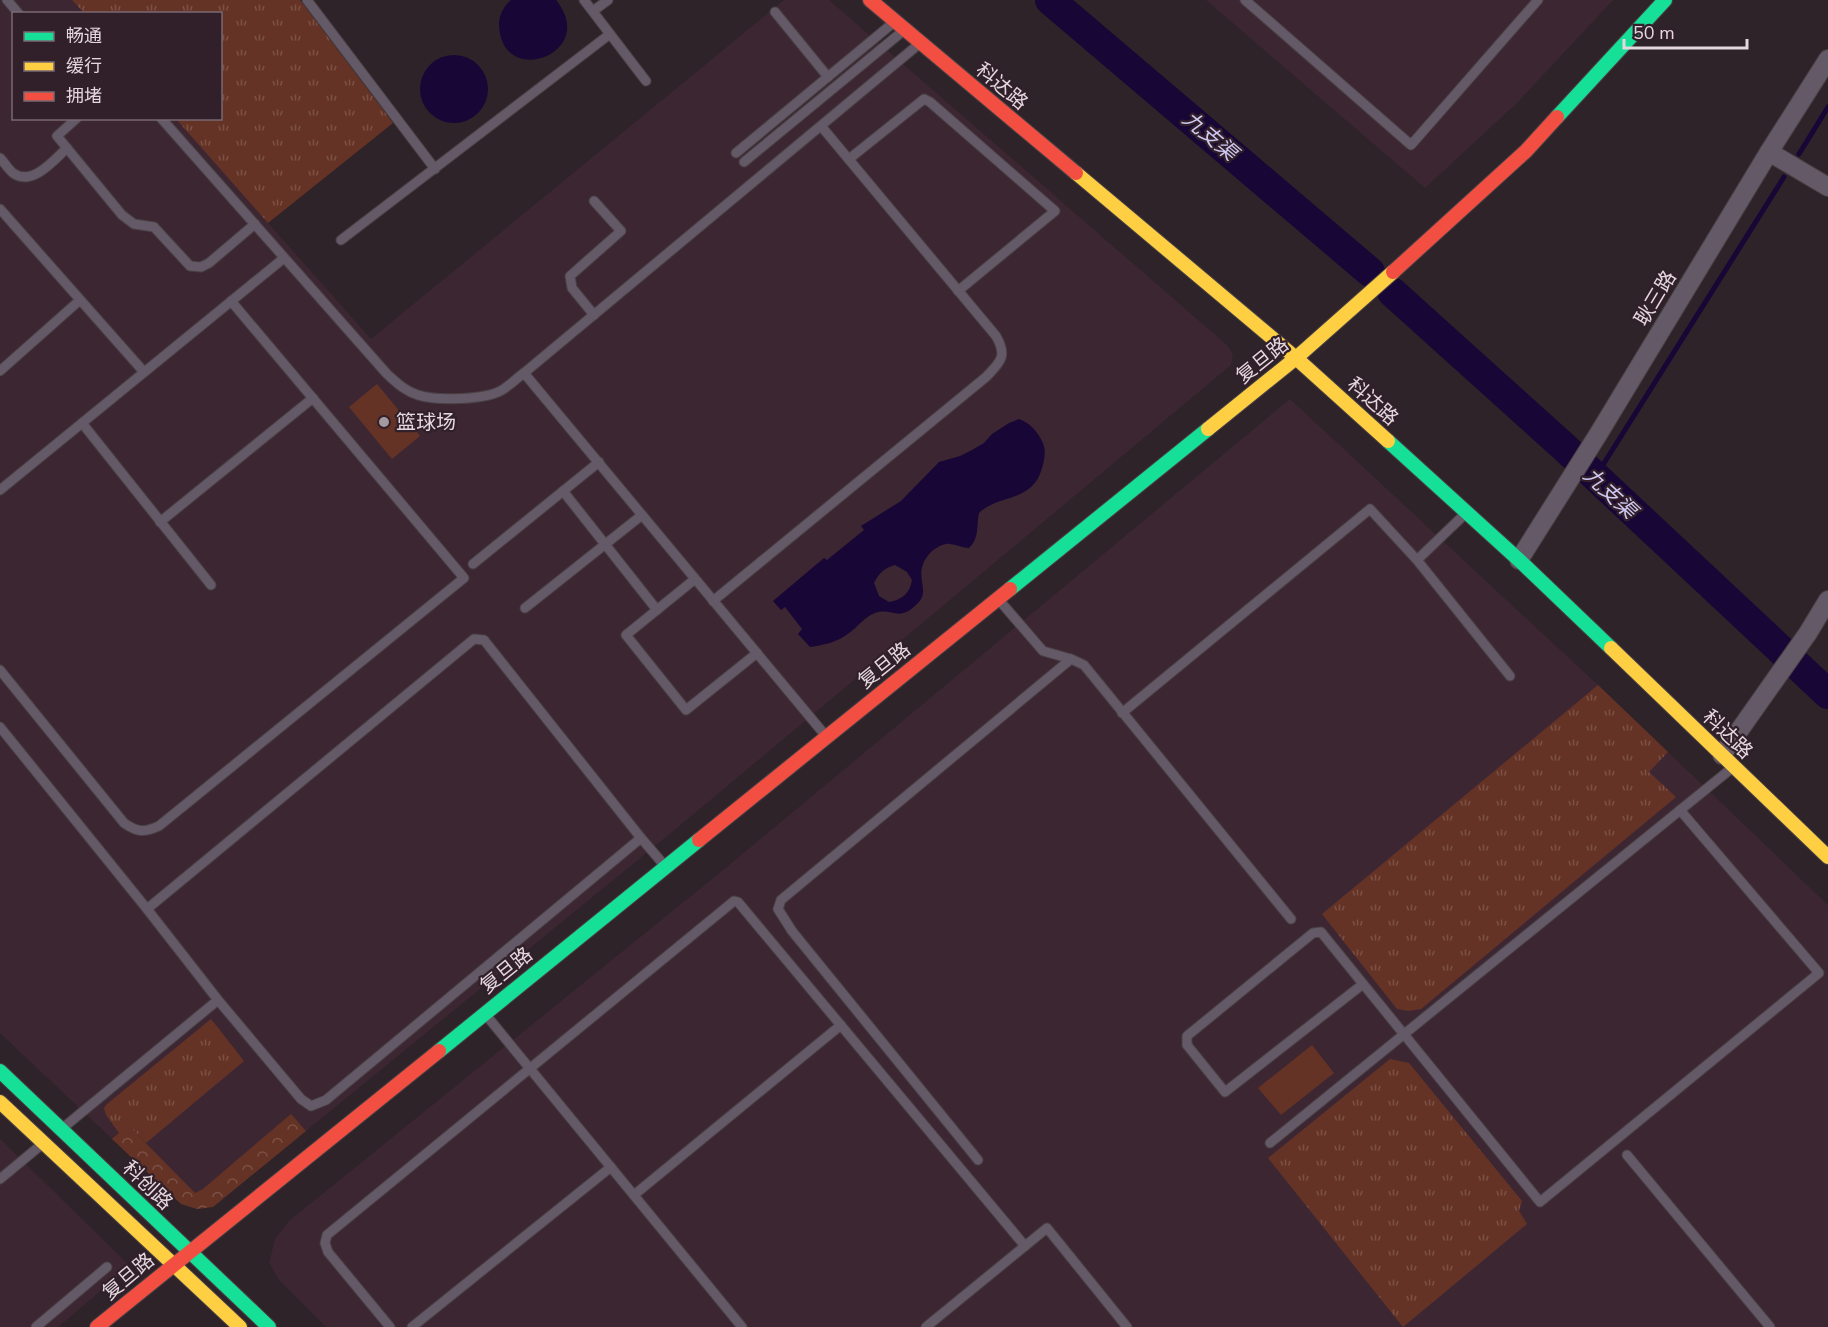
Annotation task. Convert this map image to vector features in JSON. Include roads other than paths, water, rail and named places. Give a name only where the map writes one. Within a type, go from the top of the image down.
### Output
[{"type":"street","name":"科达路","points":[[870,0],[1296,358],[1519,560],[1828,857]]},
{"type":"street","name":"复旦路","points":[[97,1327],[1296,358],[1526,151],[1665,0]]},
{"type":"street","name":"耿三路","points":[[1519,560],[1828,59]]},
{"type":"street","points":[[1769,152],[1828,187]]},
{"type":"street","points":[[1728,760],[1748,718],[1808,633],[1828,600]]},
{"type":"street","name":"科创路","points":[[0,1071],[269,1327]]},
{"type":"street","name":"科创路","points":[[0,1102],[240,1327]]},
{"type":"lane","points":[[7,0],[17,12]]},
{"type":"lane","points":[[307,0],[435,169]]},
{"type":"lane","points":[[584,0],[646,81]]},
{"type":"lane","points":[[592,11],[608,0]]},
{"type":"lane","points":[[1245,0],[1411,145],[1538,0]]},
{"type":"lane","points":[[776,12],[828,77]]},
{"type":"lane","points":[[736,153],[828,77],[900,26]]},
{"type":"lane","points":[[744,162],[900,26]]},
{"type":"lane","points":[[341,240],[610,34]]},
{"type":"lane","points":[[163,120],[387,374],[402,388],[420,396],[437,398],[483,397],[501,391],[524,373],[921,43]]},
{"type":"lane","points":[[849,159],[924,99],[1055,211],[958,291]]},
{"type":"lane","points":[[74,120],[57,136],[122,215],[134,224],[154,227],[190,266],[201,267],[209,263],[255,224]]},
{"type":"lane","points":[[713,600],[987,377],[1002,361],[1002,347],[996,336],[821,126]]},
{"type":"lane","points":[[0,158],[13,173],[22,177],[31,176],[42,170],[67,148]]},
{"type":"lane","points":[[594,201],[621,231],[570,276],[573,288],[594,315]]},
{"type":"lane","points":[[0,209],[144,372]]},
{"type":"lane","points":[[0,489],[284,258]]},
{"type":"lane","points":[[0,371],[80,300]]},
{"type":"lane","points":[[0,670],[124,823],[135,831],[146,832],[159,826],[464,578],[231,301]]},
{"type":"lane","points":[[524,373],[826,737]]},
{"type":"lane","points":[[160,522],[312,398]]},
{"type":"lane","points":[[82,423],[211,585]]},
{"type":"lane","points":[[473,564],[599,462]]},
{"type":"lane","points":[[562,491],[657,610]]},
{"type":"lane","points":[[1122,713],[1370,509],[1417,560],[1510,676]]},
{"type":"lane","points":[[1417,560],[1467,512]]},
{"type":"lane","points":[[525,608],[642,515]]},
{"type":"lane","points":[[695,579],[626,635],[686,710],[757,653]]},
{"type":"lane","points":[[998,598],[1043,651],[1084,665],[1291,919]]},
{"type":"lane","points":[[147,909],[474,639],[484,640],[665,867]]},
{"type":"lane","points":[[978,1160],[792,932],[778,909],[781,900],[1071,659]]},
{"type":"lane","points":[[0,727],[218,1000],[301,1099],[311,1106],[326,1100],[641,838]]},
{"type":"lane","points":[[1269,1143],[1680,810],[1728,760]]},
{"type":"lane","points":[[1363,984],[1225,1092],[1187,1045],[1187,1036],[1313,933],[1321,932],[1540,1202],[1819,973],[1680,810]]},
{"type":"lane","points":[[390,1327],[328,1252],[325,1243],[327,1235],[734,901],[738,902],[1025,1245]]},
{"type":"lane","points":[[0,1179],[218,1000]]},
{"type":"lane","points":[[484,1013],[742,1327]]},
{"type":"lane","points":[[634,1195],[841,1025]]},
{"type":"lane","points":[[1627,1155],[1770,1327]]},
{"type":"lane","points":[[412,1327],[611,1167]]},
{"type":"lane","points":[[926,1327],[1047,1228],[1127,1327]]},
{"type":"lane","points":[[36,1327],[106,1267]]},
{"type":"waterway","name":"九支渠","points":[[1050,0],[1370,272]]},
{"type":"waterway","points":[[1799,154],[1828,107]]},
{"type":"waterway","points":[[1596,476],[1784,177]]},
{"type":"waterway","name":"九支渠","points":[[1392,292],[1564,447],[1828,694]]},
{"type":"place","name":"篮球场","points":[[384,422]]}]
